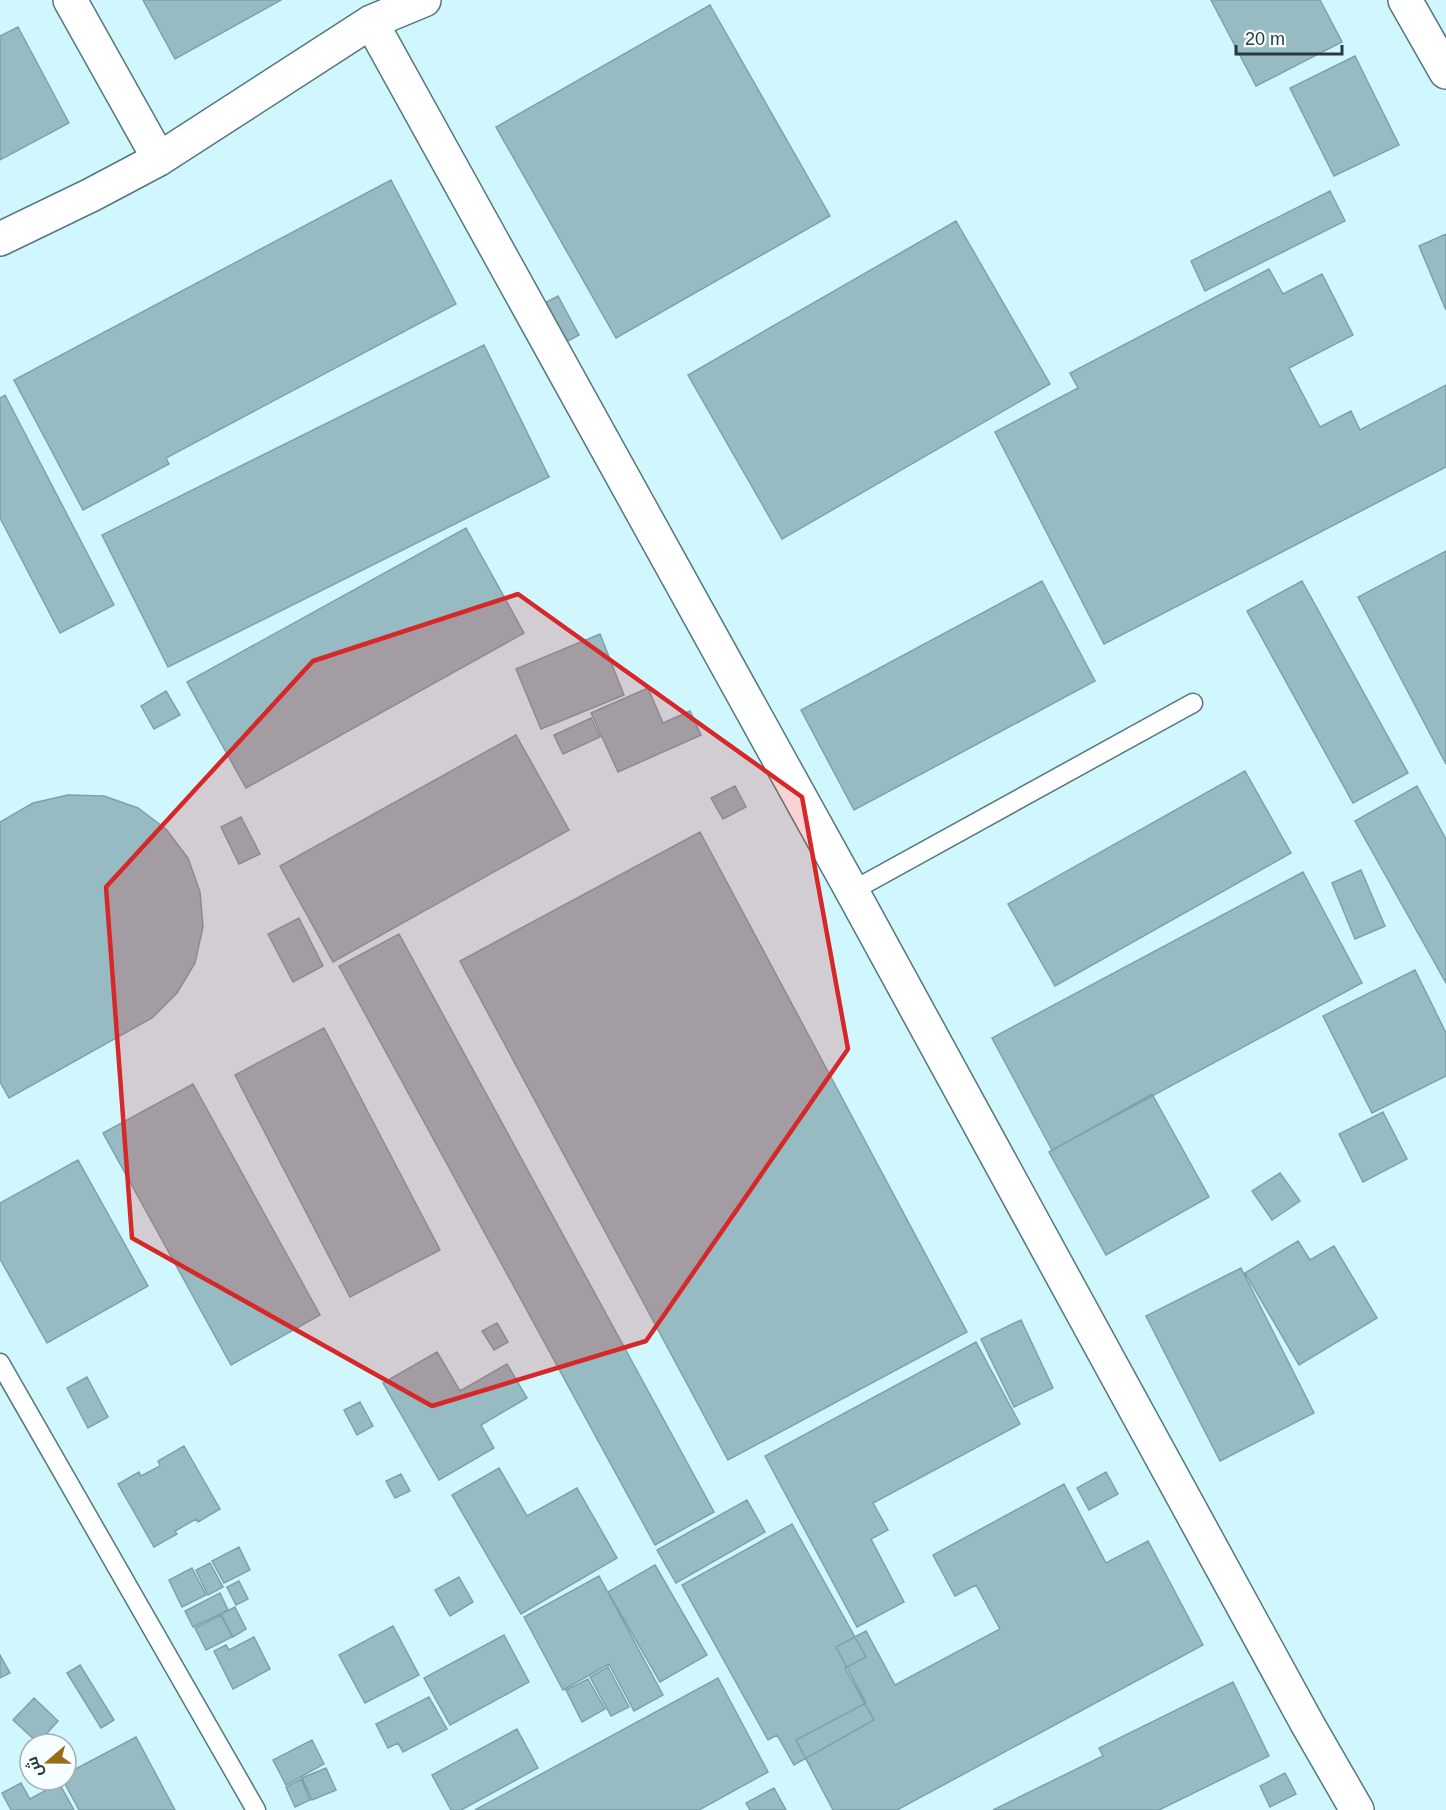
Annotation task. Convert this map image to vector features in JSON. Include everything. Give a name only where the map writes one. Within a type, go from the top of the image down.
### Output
[{"type":"street","points":[[70,0],[159,159]]},
{"type":"street","points":[[0,239],[159,159],[371,21],[424,0]]},
{"type":"street","points":[[1405,0],[1446,72]]},
{"type":"street","points":[[371,21],[852,891],[1308,1725],[1357,1810]]},
{"type":"lane","points":[[852,891],[1193,703]]},
{"type":"lane","points":[[0,1363],[256,1810]]},
{"type":"highlighted area","points":[[518,594],[802,797],[848,1049],[646,1341],[432,1406],[132,1238],[106,887],[313,661]]},
{"type":"building","points":[[143,0],[281,0],[175,59]]},
{"type":"building","points":[[1211,0],[1320,0],[1342,42],[1256,86]]},
{"type":"building","points":[[710,5],[830,216],[616,338],[496,127]]},
{"type":"building","points":[[18,27],[69,123],[0,160],[0,36]]},
{"type":"building","points":[[1355,56],[1399,145],[1334,176],[1290,88]]},
{"type":"building","points":[[391,180],[456,304],[166,458],[169,464],[83,510],[14,380]]},
{"type":"building","points":[[1330,191],[1345,221],[1205,291],[1191,261]]},
{"type":"building","points":[[956,221],[1050,384],[782,539],[688,375]]},
{"type":"building","points":[[1446,234],[1446,310],[1419,246]]},
{"type":"building","points":[[1269,269],[1283,294],[1322,274],[1353,335],[1289,368],[1320,427],[1351,411],[1360,430],[1446,385],[1446,467],[1104,644],[995,432],[1078,388],[1070,373]]},
{"type":"building","points":[[558,296],[579,335],[561,345],[539,306]]},
{"type":"building","points":[[484,345],[549,477],[168,667],[102,535]]},
{"type":"building","points":[[5,395],[114,605],[60,633],[0,518],[0,398]]},
{"type":"building","points":[[466,528],[524,633],[246,788],[187,682]]},
{"type":"building","points":[[1446,551],[1446,764],[1358,597]]},
{"type":"building","points":[[1042,581],[1095,681],[854,810],[801,710]]},
{"type":"building","points":[[1302,581],[1408,773],[1353,803],[1247,611]]},
{"type":"building","points":[[600,634],[624,695],[541,729],[516,669]]},
{"type":"building","points":[[648,688],[663,723],[690,711],[701,735],[618,772],[591,713]]},
{"type":"building","points":[[166,691],[180,715],[154,729],[141,706]]},
{"type":"building","points":[[591,718],[600,737],[563,754],[554,735]]},
{"type":"building","points":[[516,735],[569,830],[333,962],[280,866]]},
{"type":"building","points":[[1245,771],[1291,853],[1055,986],[1008,904]]},
{"type":"building","points":[[735,786],[746,807],[723,819],[711,798]]},
{"type":"building","points":[[1417,786],[1446,839],[1446,983],[1355,821]]},
{"type":"building","points":[[68,795],[104,796],[138,808],[166,829],[188,858],[200,892],[203,927],[195,963],[177,993],[152,1018],[9,1098],[0,1082],[0,822],[33,803]]},
{"type":"building","points":[[241,817],[260,854],[239,864],[221,827]]},
{"type":"building","points":[[700,832],[967,1332],[728,1460],[460,961]]},
{"type":"building","points":[[1361,870],[1385,926],[1355,939],[1332,883]]},
{"type":"building","points":[[1303,872],[1362,983],[1052,1150],[992,1038]]},
{"type":"building","points":[[299,918],[323,966],[293,982],[268,934]]},
{"type":"building","points":[[399,934],[714,1512],[655,1545],[339,966]]},
{"type":"building","points":[[1415,970],[1446,1033],[1446,1076],[1372,1113],[1323,1016]]},
{"type":"building","points":[[324,1028],[440,1250],[350,1297],[235,1075]]},
{"type":"building","points":[[193,1084],[320,1315],[231,1365],[103,1133]]},
{"type":"building","points":[[1152,1094],[1209,1197],[1106,1255],[1049,1152]]},
{"type":"building","points":[[1383,1112],[1407,1159],[1363,1182],[1339,1134]]},
{"type":"building","points":[[78,1160],[148,1286],[47,1343],[0,1259],[0,1203]]},
{"type":"building","points":[[1280,1173],[1300,1201],[1272,1220],[1252,1191]]},
{"type":"building","points":[[1298,1241],[1310,1260],[1334,1246],[1377,1318],[1299,1365],[1245,1273]]},
{"type":"building","points":[[1241,1268],[1314,1413],[1220,1461],[1146,1316]]},
{"type":"building","points":[[1021,1320],[1053,1388],[1014,1407],[981,1339]]},
{"type":"building","points":[[497,1323],[508,1342],[494,1350],[482,1331]]},
{"type":"building","points":[[976,1342],[1020,1424],[873,1503],[888,1530],[871,1539],[904,1602],[857,1627],[765,1456]]},
{"type":"building","points":[[437,1352],[460,1391],[507,1364],[527,1398],[481,1425],[494,1448],[439,1480],[383,1383]]},
{"type":"building","points":[[87,1377],[108,1417],[88,1428],[67,1388]]},
{"type":"building","points":[[360,1402],[373,1426],[357,1435],[344,1410]]},
{"type":"building","points":[[184,1446],[220,1509],[198,1522],[196,1519],[175,1531],[177,1534],[154,1547],[118,1484],[139,1472],[141,1476],[160,1466],[158,1461]]},
{"type":"building","points":[[499,1468],[527,1516],[577,1488],[617,1558],[521,1614],[452,1495]]},
{"type":"building","points":[[1106,1472],[1118,1494],[1089,1510],[1077,1488]]},
{"type":"building","points":[[401,1474],[410,1491],[395,1498],[386,1481]]},
{"type":"building","points":[[1064,1484],[1106,1563],[1148,1541],[1203,1645],[897,1810],[833,1810],[796,1740],[866,1703],[836,1647],[866,1631],[895,1685],[1000,1629],[976,1585],[955,1596],[933,1555]]},
{"type":"building","points":[[747,1500],[765,1532],[676,1583],[657,1550]]},
{"type":"building","points":[[792,1524],[866,1657],[845,1668],[874,1720],[794,1765],[777,1735],[768,1740],[682,1585]]},
{"type":"building","points":[[239,1547],[250,1570],[224,1583],[212,1561]]},
{"type":"building","points":[[210,1563],[223,1587],[208,1595],[196,1570]]},
{"type":"building","points":[[655,1565],[707,1655],[660,1682],[608,1592]]},
{"type":"building","points":[[192,1568],[206,1595],[182,1607],[169,1580]]},
{"type":"building","points":[[599,1576],[663,1695],[634,1711],[609,1664],[563,1690],[524,1617]]},
{"type":"building","points":[[459,1577],[473,1602],[450,1616],[435,1590]]},
{"type":"building","points":[[239,1581],[248,1599],[236,1605],[227,1587]]},
{"type":"building","points":[[220,1593],[228,1610],[193,1627],[185,1611]]},
{"type":"building","points":[[235,1607],[246,1629],[233,1637],[221,1614]]},
{"type":"building","points":[[221,1615],[232,1637],[206,1650],[195,1628]]},
{"type":"building","points":[[393,1626],[419,1675],[365,1703],[339,1655]]},
{"type":"building","points":[[504,1635],[529,1682],[450,1725],[424,1678]]},
{"type":"building","points":[[254,1637],[270,1669],[233,1689],[214,1651],[226,1645],[229,1650]]},
{"type":"building","points":[[0,1655],[10,1673],[0,1678]]},
{"type":"building","points":[[80,1665],[114,1720],[101,1728],[67,1673]]},
{"type":"building","points":[[608,1667],[629,1707],[611,1716],[590,1677]]},
{"type":"building","points":[[718,1678],[768,1772],[699,1810],[475,1810]]},
{"type":"building","points":[[588,1679],[605,1709],[582,1722],[566,1690]]},
{"type":"building","points":[[1233,1682],[1269,1756],[1159,1810],[993,1810],[1103,1756],[1099,1748]]},
{"type":"building","points":[[429,1697],[447,1729],[403,1752],[398,1743],[388,1748],[376,1724]]},
{"type":"building","points":[[34,1698],[58,1721],[48,1732],[26,1732],[13,1720]]},
{"type":"building","points":[[517,1729],[538,1768],[461,1810],[451,1810],[432,1775]]},
{"type":"building","points":[[136,1737],[175,1810],[79,1810],[69,1792],[78,1792],[78,1768]]},
{"type":"building","points":[[312,1740],[324,1764],[286,1785],[273,1760]]},
{"type":"building","points":[[326,1768],[336,1790],[312,1800],[302,1778]]},
{"type":"building","points":[[1285,1773],[1296,1794],[1270,1807],[1260,1786]]},
{"type":"building","points":[[301,1779],[310,1800],[295,1807],[286,1787]]},
{"type":"building","points":[[18,1785],[18,1792],[26,1792],[30,1799],[43,1792],[64,1792],[74,1810],[11,1810],[2,1793]]},
{"type":"building","points":[[774,1788],[786,1810],[750,1810],[746,1803]]}]
